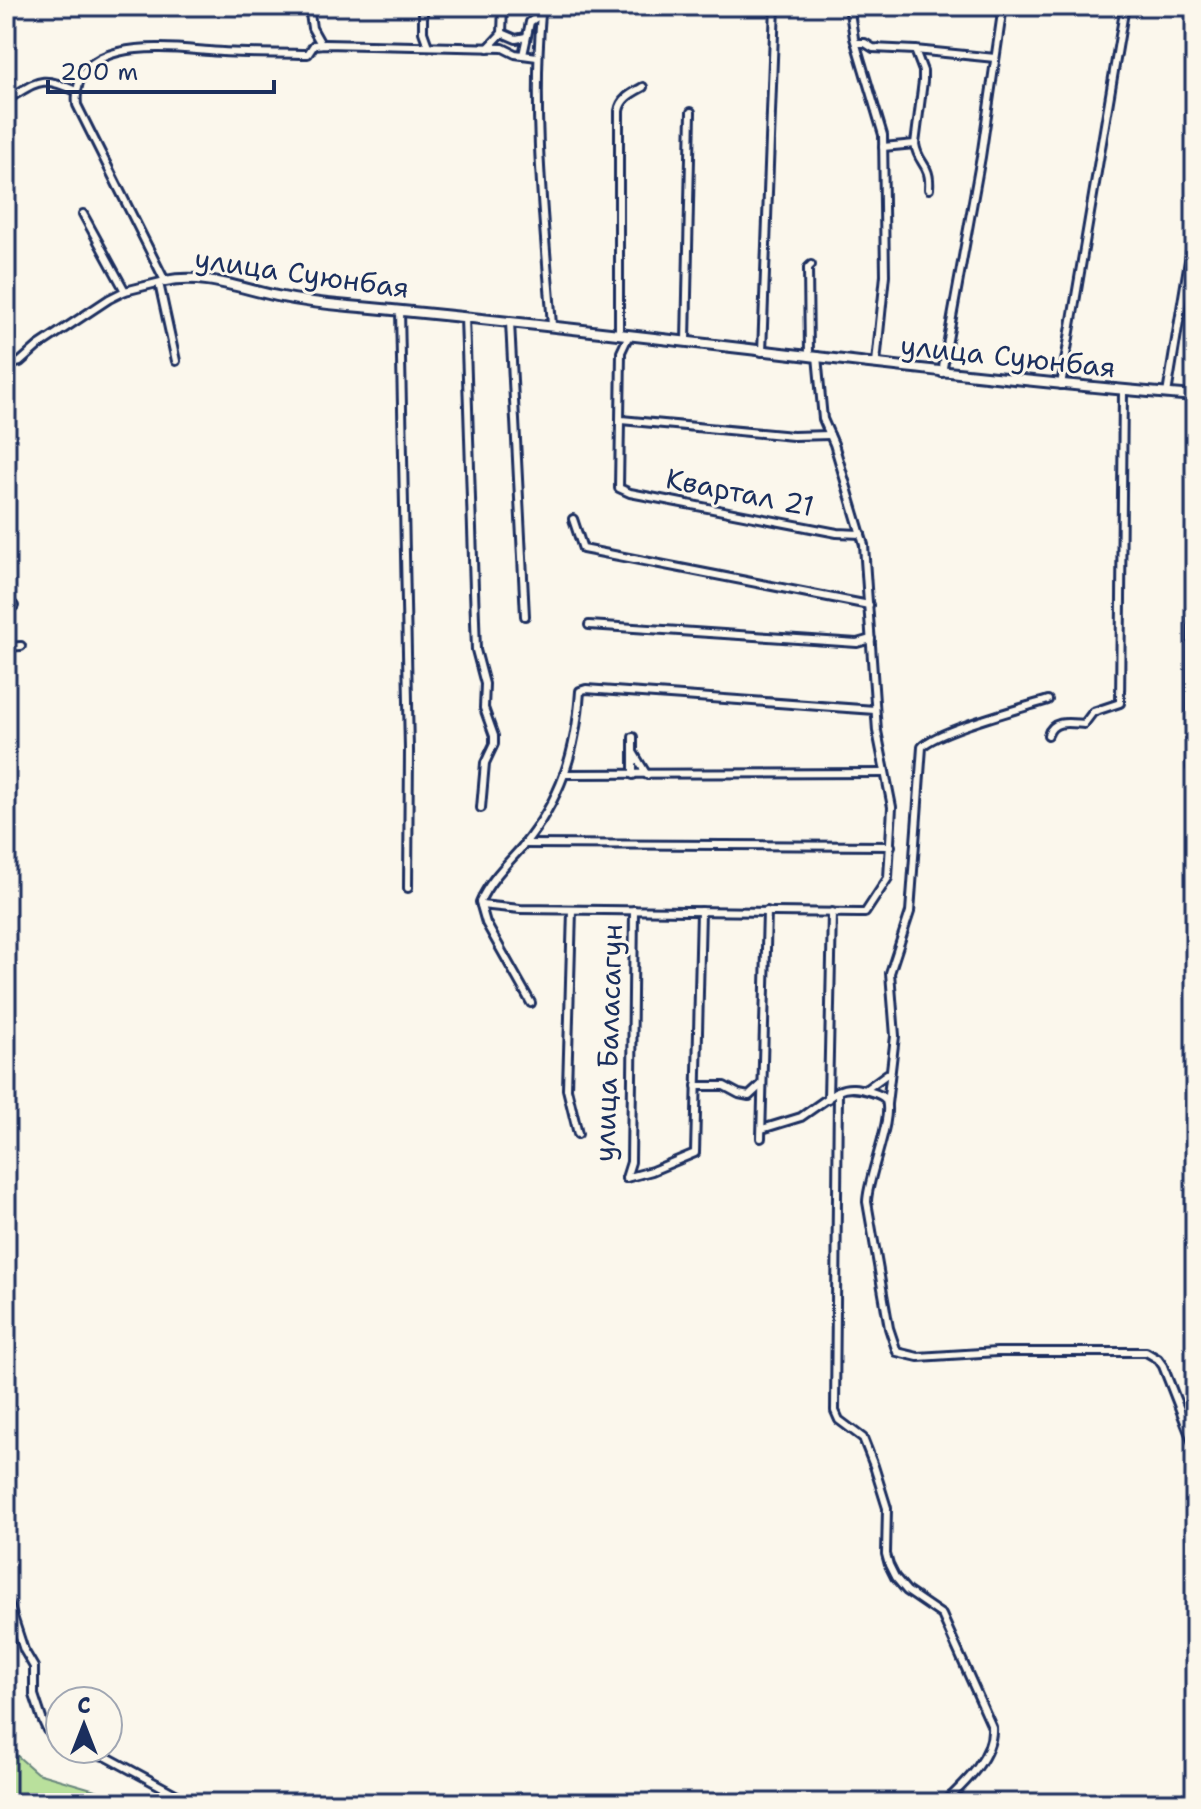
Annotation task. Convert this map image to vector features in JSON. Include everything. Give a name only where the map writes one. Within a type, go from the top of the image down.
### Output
[{"type":"street","points":[[309,6],[312,28],[321,44]]},
{"type":"street","points":[[423,6],[423,32],[428,46]]},
{"type":"street","points":[[488,48],[502,33],[503,6]]},
{"type":"street","points":[[523,55],[530,22],[546,6]]},
{"type":"street","points":[[762,352],[775,6]]},
{"type":"street","points":[[849,6],[856,43],[883,135],[885,275],[876,363]]},
{"type":"street","points":[[942,373],[981,157],[1003,6]]},
{"type":"street","points":[[1061,385],[1125,6]]},
{"type":"street","points":[[541,14],[537,57],[541,179],[552,325]]},
{"type":"street","points":[[502,33],[516,39],[526,37]]},
{"type":"street","points":[[856,43],[865,43],[873,48],[995,58]]},
{"type":"street","points":[[176,361],[162,282],[77,105],[76,91],[93,64],[125,49],[180,48],[308,54],[314,45],[321,44],[503,48],[537,57]]},
{"type":"street","points":[[915,50],[923,71],[915,144],[919,158],[929,170],[929,189]]},
{"type":"street","points":[[6,100],[39,81],[49,80],[76,91]]},
{"type":"street","points":[[643,87],[625,98],[619,111],[624,334],[621,420],[793,436],[830,435]]},
{"type":"street","points":[[686,341],[691,112]]},
{"type":"street","points":[[883,147],[915,144]]},
{"type":"street","points":[[83,214],[125,291]]},
{"type":"street","points":[[1167,394],[1195,224]]},
{"type":"street","points":[[481,905],[520,909],[865,913],[888,878],[892,807],[875,710],[864,545],[823,419],[813,356],[808,268],[811,265]]},
{"type":"street","name":"улица Суюнбая","points":[[6,366],[20,362],[38,346],[125,291],[185,277],[312,302],[552,325],[942,373],[1195,396]]},
{"type":"street","points":[[400,310],[409,750],[408,888]]},
{"type":"street","points":[[465,317],[476,650],[485,684],[484,708],[494,736],[494,744],[485,763],[481,808]]},
{"type":"street","points":[[510,322],[525,616]]},
{"type":"street","points":[[1048,735],[1055,725],[1084,724],[1093,712],[1120,703],[1123,391]]},
{"type":"street","points":[[1191,768],[1195,396]]},
{"type":"street","name":"Квартал 21","points":[[621,420],[619,488],[630,493],[837,533],[861,534]]},
{"type":"street","points":[[573,519],[583,549],[869,605]]},
{"type":"street","points":[[6,598],[14,606]]},
{"type":"street","points":[[589,625],[857,643],[871,639]]},
{"type":"street","points":[[6,647],[21,646]]},
{"type":"street","points":[[531,1003],[499,948],[481,905],[493,880],[552,806],[575,735],[583,689],[875,710]]},
{"type":"street","points":[[1048,700],[955,729],[922,747],[910,912],[890,973],[895,1036],[889,1071],[887,1119],[868,1182],[867,1202],[889,1328],[897,1352],[903,1356],[997,1352],[1146,1352],[1163,1366],[1195,1448]]},
{"type":"street","points":[[633,737],[633,775]]},
{"type":"street","points":[[633,752],[647,775]]},
{"type":"street","points":[[564,774],[884,773]]},
{"type":"street","points":[[524,844],[891,846]]},
{"type":"street","points":[[572,910],[567,1089],[578,1134]]},
{"type":"street","name":"улица Баласагун","points":[[634,910],[631,1162],[626,1178],[695,1153],[696,1086]]},
{"type":"street","points":[[701,911],[696,1086],[724,1086],[749,1096],[758,1091],[763,1083]]},
{"type":"street","points":[[761,1138],[767,911]]},
{"type":"street","points":[[828,1099],[832,912]]},
{"type":"street","points":[[865,1090],[884,1079],[889,1071]]},
{"type":"street","points":[[762,1129],[788,1123],[838,1091],[852,1087],[881,1095],[887,1104]]},
{"type":"street","points":[[838,1091],[835,1411],[839,1420],[863,1438],[872,1459],[887,1508],[886,1554],[889,1565],[907,1591],[942,1615],[992,1727],[991,1741],[981,1760],[961,1787],[944,1803]]},
{"type":"street","points":[[6,1595],[24,1650],[34,1667],[34,1695],[44,1723]]},
{"type":"street","points":[[122,1765],[192,1803]]},
{"type":"green space","points":[[6,1746],[37,1773],[140,1803],[6,1803]]}]
